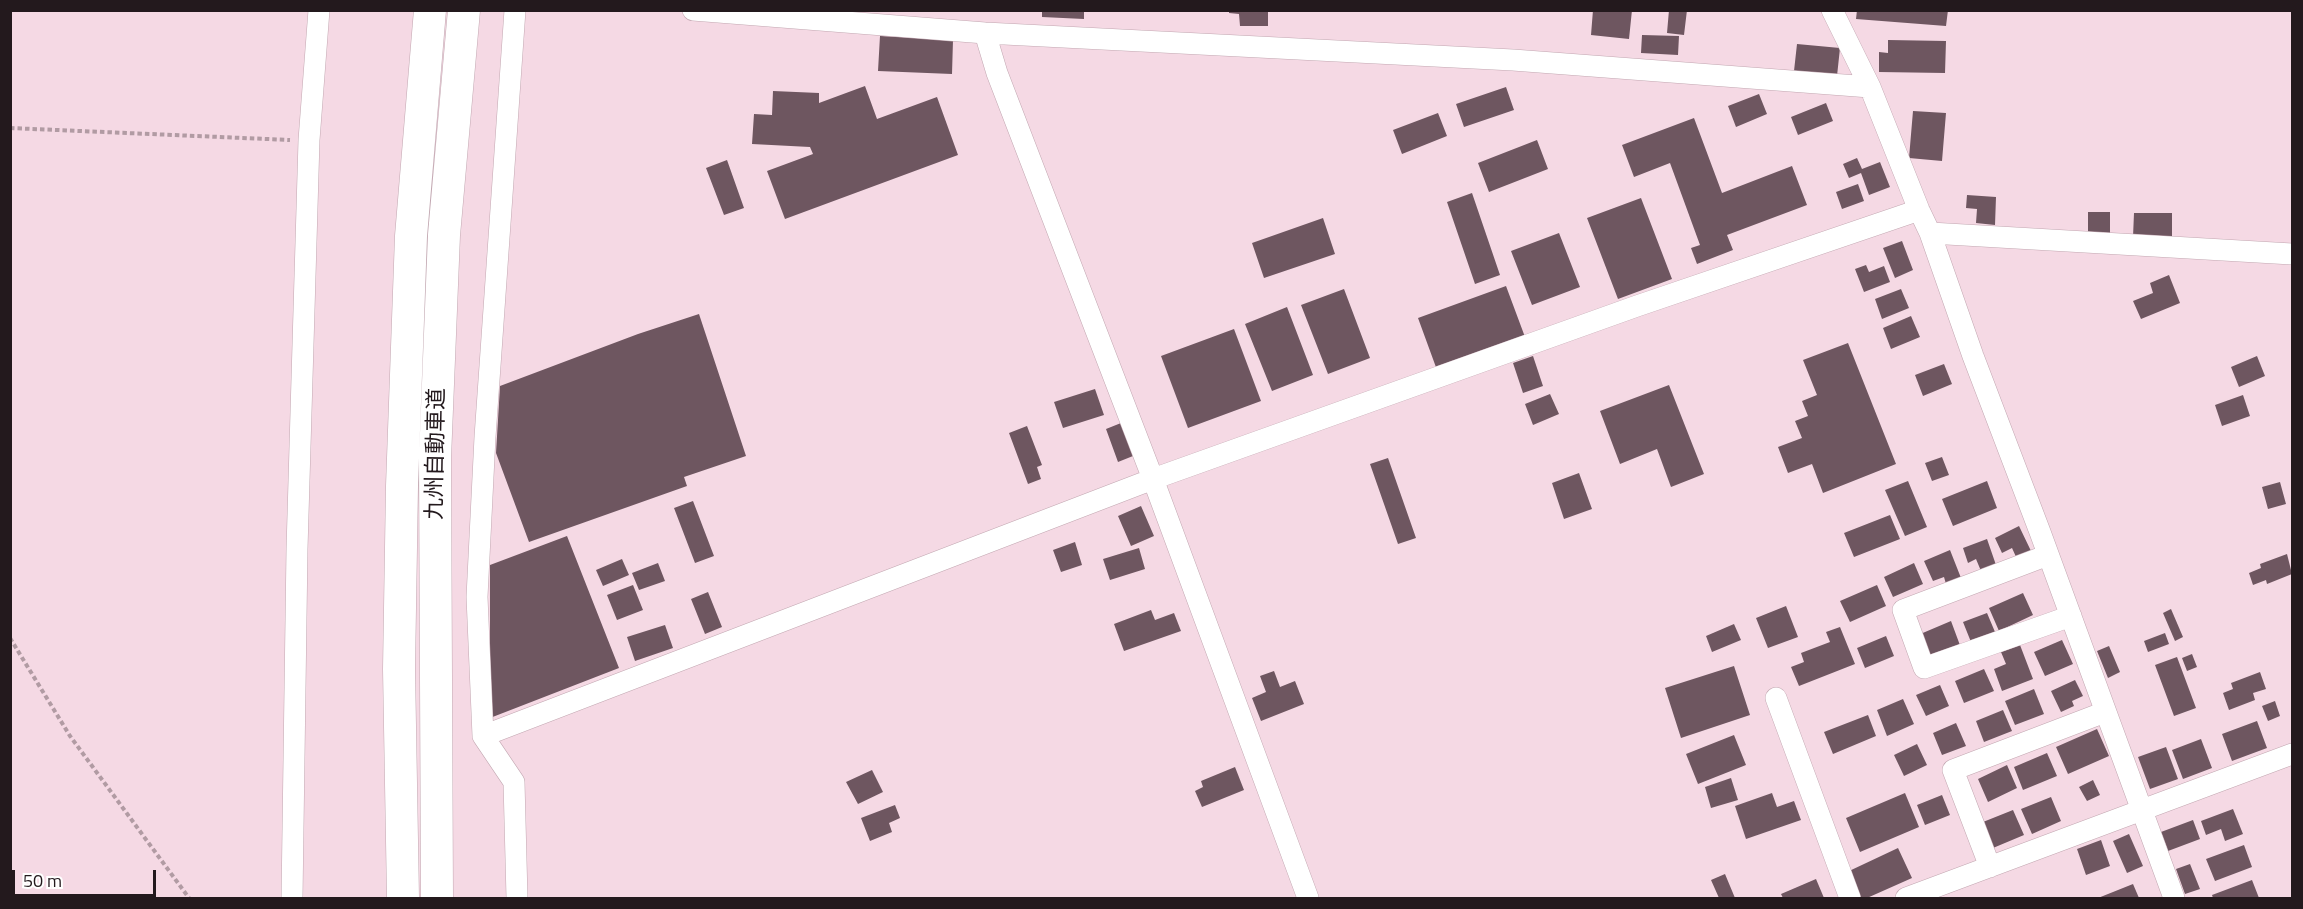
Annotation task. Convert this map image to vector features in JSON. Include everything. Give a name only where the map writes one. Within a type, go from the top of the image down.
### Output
[{"type":"highway","name":"九州自動車道","points":[[403,898],[399,669],[402,486],[411,236],[430,10]]},
{"type":"highway","name":"九州自動車道","points":[[437,898],[435,458],[444,235],[464,10]]},
{"type":"street","points":[[292,898],[297,549],[309,141],[319,10]]},
{"type":"street","points":[[515,10],[485,426],[477,597],[483,736],[514,782],[517,898]]},
{"type":"street","points":[[693,10],[985,33],[1513,60],[1870,87]]},
{"type":"street","points":[[1832,10],[1870,87],[1930,233],[1973,356],[2174,898]]},
{"type":"street","points":[[985,33],[997,73],[1153,479],[1308,898]]},
{"type":"street","points":[[483,736],[1153,479],[1637,306],[1919,210]]},
{"type":"street","points":[[1930,233],[2292,254]]},
{"type":"street","points":[[2048,555],[1903,610],[1924,668],[2071,616]]},
{"type":"street","points":[[1776,698],[1850,898]]},
{"type":"street","points":[[1990,867],[1953,770],[2105,712]]},
{"type":"street","points":[[1906,898],[2292,754]]},
{"type":"path","points":[[10,128],[309,141]]},
{"type":"path","points":[[10,638],[70,736],[189,898]]},
{"type":"building","points":[[1042,10],[1084,10],[1084,19],[1042,17]]},
{"type":"building","points":[[1229,10],[1268,10],[1268,26],[1240,26],[1239,14],[1229,13]]},
{"type":"building","points":[[1593,10],[1632,10],[1629,39],[1591,35]]},
{"type":"building","points":[[1669,10],[1687,10],[1684,35],[1667,33]]},
{"type":"building","points":[[1857,10],[1948,10],[1946,26],[1856,19]]},
{"type":"building","points":[[1642,35],[1679,36],[1678,55],[1641,53]]},
{"type":"building","points":[[880,36],[953,40],[952,74],[878,71]]},
{"type":"building","points":[[1888,40],[1946,41],[1945,73],[1879,72],[1879,52],[1888,53]]},
{"type":"building","points":[[1797,44],[1840,48],[1837,76],[1794,71]]},
{"type":"building","points":[[865,86],[877,119],[937,97],[958,155],[785,219],[767,171],[813,154],[810,147],[752,144],[754,114],[772,115],[773,91],[819,93],[819,103]]},
{"type":"building","points":[[1506,87],[1514,110],[1464,127],[1456,104]]},
{"type":"building","points":[[1759,94],[1767,114],[1736,127],[1728,106]]},
{"type":"building","points":[[1826,103],[1833,121],[1798,135],[1791,117]]},
{"type":"building","points":[[1913,111],[1946,113],[1942,161],[1909,158]]},
{"type":"building","points":[[1438,113],[1447,136],[1402,154],[1393,130]]},
{"type":"building","points":[[1694,118],[1722,193],[1792,166],[1807,205],[1727,235],[1733,250],[1697,264],[1691,248],[1700,245],[1670,163],[1634,177],[1622,145]]},
{"type":"building","points":[[1537,140],[1548,169],[1489,192],[1478,163]]},
{"type":"building","points":[[1857,158],[1862,169],[1880,162],[1890,187],[1869,195],[1861,173],[1849,178],[1843,164]]},
{"type":"building","points":[[727,160],[744,208],[724,215],[706,168]]},
{"type":"building","points":[[1858,184],[1864,201],[1842,209],[1836,192]]},
{"type":"building","points":[[1472,193],[1500,275],[1475,284],[1447,202]]},
{"type":"building","points":[[1967,195],[1996,197],[1995,225],[1976,223],[1977,209],[1966,208]]},
{"type":"building","points":[[1641,198],[1672,279],[1618,299],[1587,218]]},
{"type":"building","points":[[2088,212],[2110,212],[2110,234],[2088,234]]},
{"type":"building","points":[[2134,213],[2172,213],[2172,237],[2133,237]]},
{"type":"building","points":[[1323,218],[1335,254],[1264,278],[1252,243]]},
{"type":"building","points":[[1559,233],[1580,287],[1532,305],[1511,251]]},
{"type":"building","points":[[1902,241],[1913,270],[1895,278],[1883,248]]},
{"type":"building","points":[[1866,265],[1869,272],[1884,266],[1890,282],[1864,292],[1855,269]]},
{"type":"building","points":[[2169,275],[2180,303],[2141,319],[2133,301],[2153,293],[2150,283]]},
{"type":"building","points":[[1506,286],[1525,337],[1437,370],[1418,318]]},
{"type":"building","points":[[1344,289],[1370,358],[1328,374],[1301,305]]},
{"type":"building","points":[[1901,289],[1909,308],[1882,319],[1875,299]]},
{"type":"building","points":[[1287,307],[1313,375],[1272,391],[1245,324]]},
{"type":"building","points":[[699,314],[746,456],[684,477],[687,486],[529,542],[496,453],[500,386],[638,334]]},
{"type":"building","points":[[1911,316],[1920,337],[1891,349],[1883,328]]},
{"type":"building","points":[[1234,329],[1261,401],[1188,428],[1161,356]]},
{"type":"building","points":[[1848,343],[1896,464],[1823,493],[1812,464],[1788,473],[1778,447],[1802,438],[1795,421],[1808,416],[1802,401],[1817,395],[1803,360]]},
{"type":"building","points":[[1533,356],[1543,386],[1523,393],[1513,363]]},
{"type":"building","points":[[2257,356],[2265,376],[2239,387],[2231,367]]},
{"type":"building","points":[[1944,364],[1952,384],[1923,396],[1915,375]]},
{"type":"building","points":[[1669,385],[1704,474],[1671,487],[1657,449],[1620,464],[1600,411]]},
{"type":"building","points":[[1095,389],[1104,415],[1063,428],[1054,402]]},
{"type":"building","points":[[1550,394],[1559,414],[1533,425],[1525,404]]},
{"type":"building","points":[[2243,395],[2250,416],[2222,426],[2215,405]]},
{"type":"building","points":[[1121,423],[1133,456],[1118,462],[1106,429]]},
{"type":"building","points":[[1027,426],[1042,465],[1037,467],[1041,479],[1028,484],[1009,433]]},
{"type":"building","points":[[1942,457],[1949,475],[1932,481],[1925,463]]},
{"type":"building","points":[[1388,458],[1416,538],[1398,544],[1370,464]]},
{"type":"building","points":[[1579,473],[1592,509],[1564,519],[1552,483]]},
{"type":"building","points":[[1908,481],[1927,527],[1905,536],[1885,490]]},
{"type":"building","points":[[1987,481],[1997,508],[1953,526],[1942,499]]},
{"type":"building","points":[[2280,482],[2286,504],[2268,509],[2262,487]]},
{"type":"building","points":[[693,501],[714,556],[695,563],[674,508]]},
{"type":"building","points":[[1141,506],[1154,536],[1131,546],[1118,516]]},
{"type":"building","points":[[1890,515],[1900,539],[1854,557],[1844,533]]},
{"type":"building","points":[[2019,526],[2031,551],[2017,559],[2012,548],[2002,553],[1995,538]]},
{"type":"building","points":[[567,536],[619,668],[490,718],[490,565]]},
{"type":"building","points":[[1987,539],[1996,565],[1981,571],[1976,559],[1968,563],[1963,548]]},
{"type":"building","points":[[1075,542],[1082,565],[1061,572],[1053,550]]},
{"type":"building","points":[[1139,548],[1145,569],[1110,580],[1103,559]]},
{"type":"building","points":[[1950,550],[1961,578],[1946,584],[1944,577],[1933,581],[1924,561]]},
{"type":"building","points":[[2287,554],[2292,574],[2267,584],[2266,580],[2253,585],[2249,573],[2261,568],[2260,564]]},
{"type":"building","points":[[622,559],[629,575],[603,586],[596,570]]},
{"type":"building","points":[[658,563],[665,581],[639,590],[632,573]]},
{"type":"building","points":[[1914,563],[1923,584],[1893,597],[1884,577]]},
{"type":"building","points":[[633,585],[643,610],[617,620],[607,595]]},
{"type":"building","points":[[1877,585],[1886,606],[1850,622],[1840,601]]},
{"type":"building","points":[[708,592],[722,627],[705,634],[691,599]]},
{"type":"building","points":[[2023,593],[2033,615],[1999,631],[1989,608]]},
{"type":"building","points":[[1786,606],[1798,637],[1768,648],[1756,618]]},
{"type":"building","points":[[2171,609],[2183,637],[2175,641],[2163,613]]},
{"type":"building","points":[[1151,610],[1155,620],[1174,613],[1181,631],[1124,651],[1114,624]]},
{"type":"building","points":[[1987,613],[1995,632],[1971,642],[1963,622]]},
{"type":"building","points":[[1951,621],[1961,648],[1928,661],[1918,635]]},
{"type":"building","points":[[1734,624],[1741,640],[1712,652],[1706,636]]},
{"type":"building","points":[[665,625],[673,648],[635,661],[627,637]]},
{"type":"building","points":[[1840,627],[1855,664],[1799,686],[1791,667],[1804,662],[1801,653],[1830,642],[1826,632]]},
{"type":"building","points":[[2165,633],[2169,644],[2148,652],[2144,641]]},
{"type":"building","points":[[1886,636],[1894,656],[1865,668],[1857,648]]},
{"type":"building","points":[[2062,640],[2073,664],[2045,676],[2034,652]]},
{"type":"building","points":[[2020,645],[2033,679],[2002,691],[1994,669],[2006,664],[2001,652]]},
{"type":"building","points":[[2109,646],[2120,672],[2108,678],[2097,651]]},
{"type":"building","points":[[2192,654],[2197,667],[2187,671],[2182,658]]},
{"type":"building","points":[[2177,657],[2196,708],[2174,716],[2155,665]]},
{"type":"building","points":[[1734,666],[1750,715],[1681,738],[1665,688]]},
{"type":"building","points":[[1984,669],[1994,691],[1964,703],[1955,681]]},
{"type":"building","points":[[1274,671],[1280,687],[1295,681],[1304,704],[1261,721],[1252,698],[1266,692],[1260,676]]},
{"type":"building","points":[[2260,672],[2266,689],[2253,693],[2255,700],[2229,710],[2223,693],[2233,689],[2231,683]]},
{"type":"building","points":[[2075,680],[2083,696],[2072,701],[2074,706],[2061,712],[2051,691]]},
{"type":"building","points":[[1940,685],[1949,706],[1926,716],[1916,695]]},
{"type":"building","points":[[2034,689],[2044,714],[2015,725],[2005,701]]},
{"type":"building","points":[[1903,699],[1914,724],[1887,736],[1877,710]]},
{"type":"building","points":[[2275,701],[2280,716],[2268,721],[2262,706]]},
{"type":"building","points":[[2003,710],[2012,731],[1984,742],[1976,721]]},
{"type":"building","points":[[1868,715],[1876,736],[1833,754],[1824,732]]},
{"type":"building","points":[[2257,721],[2267,748],[2232,761],[2222,734]]},
{"type":"building","points":[[1956,723],[1966,746],[1942,755],[1933,733]]},
{"type":"building","points":[[2097,729],[2109,756],[2068,774],[2056,747]]},
{"type":"building","points":[[1734,735],[1746,765],[1698,784],[1686,754]]},
{"type":"building","points":[[2201,739],[2212,768],[2183,779],[2172,750]]},
{"type":"building","points":[[1917,744],[1927,765],[1904,776],[1894,755]]},
{"type":"building","points":[[2166,747],[2178,779],[2150,789],[2138,757]]},
{"type":"building","points":[[2047,753],[2057,776],[2023,790],[2014,767]]},
{"type":"building","points":[[2007,765],[2017,788],[1988,802],[1978,779]]},
{"type":"building","points":[[1235,767],[1244,790],[1202,807],[1195,791],[1203,787],[1201,781]]},
{"type":"building","points":[[872,770],[883,792],[858,804],[846,782]]},
{"type":"building","points":[[1731,778],[1738,800],[1711,808],[1705,787]]},
{"type":"building","points":[[2093,780],[2100,795],[2087,801],[2079,787]]},
{"type":"building","points":[[1772,793],[1777,807],[1794,801],[1801,820],[1746,839],[1735,806]]},
{"type":"building","points":[[1905,793],[1919,827],[1860,852],[1846,818]]},
{"type":"building","points":[[1942,795],[1950,815],[1925,825],[1917,805]]},
{"type":"building","points":[[2051,797],[2061,821],[2032,834],[2021,809]]},
{"type":"building","points":[[895,805],[900,818],[889,823],[892,832],[870,841],[861,818]]},
{"type":"building","points":[[2233,809],[2243,834],[2225,841],[2221,829],[2206,835],[2201,821]]},
{"type":"building","points":[[2013,810],[2024,835],[1993,848],[1983,822]]},
{"type":"building","points":[[2193,820],[2200,839],[2168,851],[2161,832]]},
{"type":"building","points":[[2129,834],[2143,866],[2127,873],[2113,841]]},
{"type":"building","points":[[2101,840],[2110,866],[2086,875],[2077,849]]},
{"type":"building","points":[[2244,845],[2252,867],[2215,881],[2206,859]]},
{"type":"building","points":[[1898,848],[1912,878],[1867,898],[1859,898],[1847,872]]},
{"type":"building","points":[[2190,864],[2200,889],[2185,894],[2176,869]]},
{"type":"building","points":[[1725,874],[1735,898],[1719,898],[1711,880]]},
{"type":"building","points":[[1816,879],[1824,898],[1783,898],[1781,894]]},
{"type":"building","points":[[2252,880],[2259,898],[2213,898],[2212,895]]},
{"type":"building","points":[[2133,884],[2139,898],[2098,898]]}]
